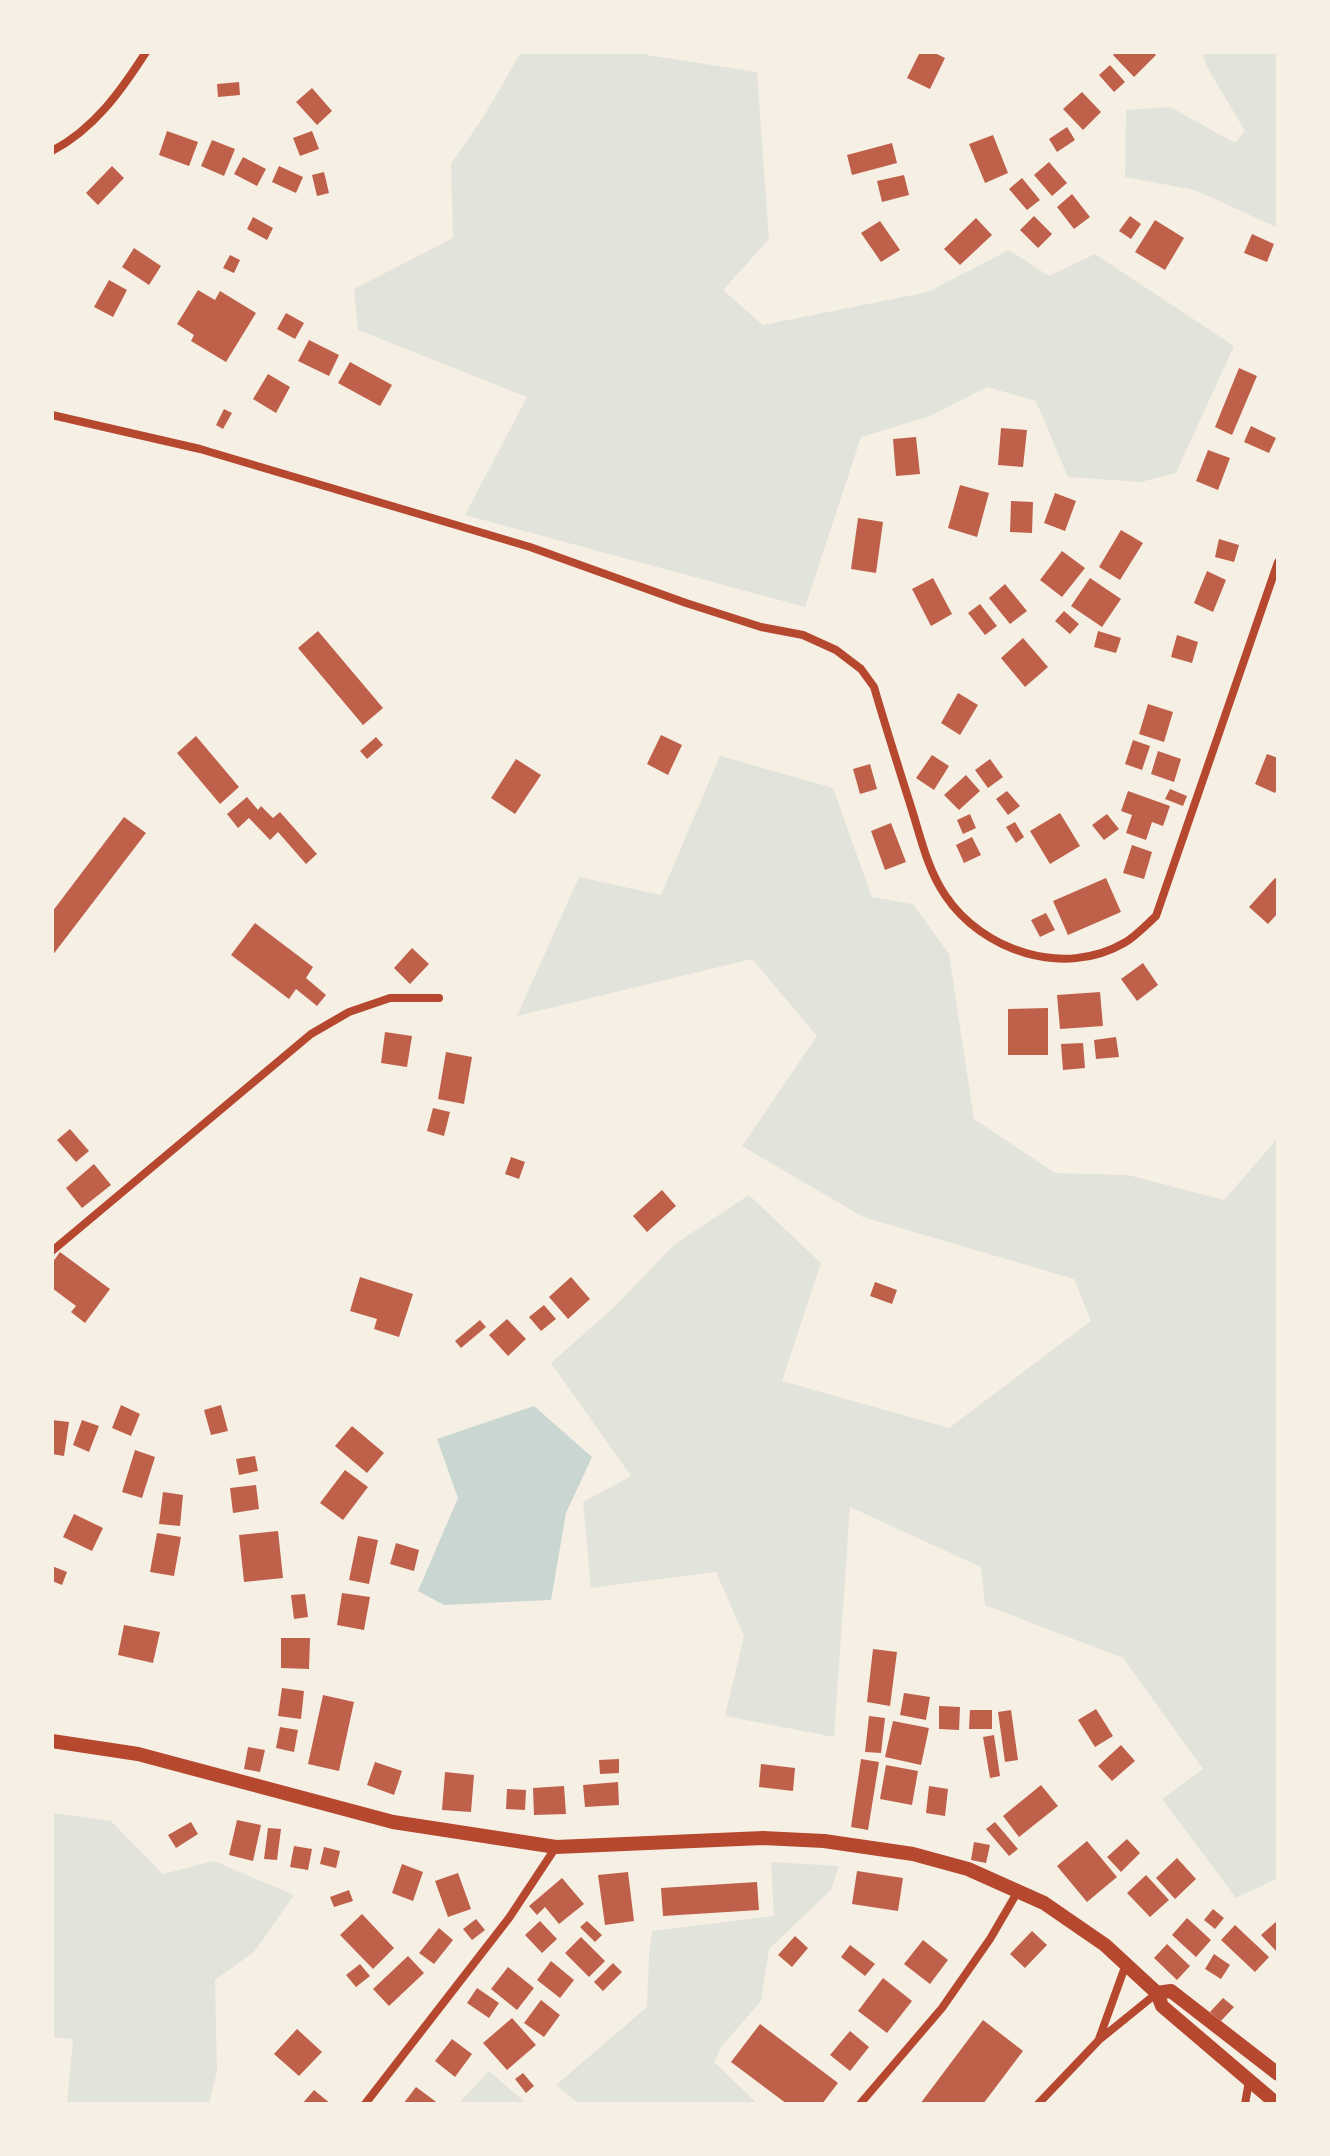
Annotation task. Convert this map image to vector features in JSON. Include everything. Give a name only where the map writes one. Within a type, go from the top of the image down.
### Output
[{"type":"street","points":[[52,151],[77,137],[94,122],[146,52]]},
{"type":"street","points":[[52,415],[200,449],[530,547],[686,603],[761,627],[803,635],[836,650],[861,669],[874,687],[929,864],[946,897],[970,922],[995,938],[1029,956],[1056,960],[1085,957],[1123,944],[1156,916],[1278,562]]},
{"type":"street","points":[[52,1251],[133,1180],[311,1034],[349,1012],[390,998],[439,998]]},
{"type":"street","points":[[52,1741],[138,1754],[393,1822],[556,1847],[763,1838],[824,1841],[913,1854],[968,1869],[1070,1919],[1126,1964],[1157,1993],[1162,2006],[1277,2104]]},
{"type":"street","points":[[365,2104],[509,1918],[556,1847]]},
{"type":"street","points":[[860,2104],[942,2008],[990,1939],[1018,1891]]},
{"type":"street","points":[[1099,2040],[1126,1964]]},
{"type":"street","points":[[1038,2104],[1099,2040],[1157,1993],[1171,1991],[1278,2074],[1264,2093]]},
{"type":"street","points":[[1245,2104],[1249,2081]]},
{"type":"shaded area","points":[[521,52],[645,52],[647,55],[757,72],[769,239],[723,290],[763,325],[928,292],[1009,250],[1049,276],[1095,254],[1234,346],[1176,473],[1141,482],[1068,477],[1036,401],[987,387],[930,416],[861,437],[805,607],[465,515],[527,397],[358,330],[354,289],[453,238],[451,164],[484,116]]},
{"type":"shaded area","points":[[1202,52],[1278,52],[1278,228],[1195,190],[1125,177],[1126,110],[1170,107],[1235,143],[1245,131],[1207,67]]},
{"type":"shaded area","points":[[720,756],[833,788],[872,897],[913,904],[949,954],[974,1119],[1055,1173],[1128,1175],[1224,1200],[1278,1138],[1278,1878],[1236,1898],[1162,1799],[1203,1769],[1123,1658],[985,1605],[981,1567],[850,1507],[834,1737],[725,1716],[744,1636],[716,1572],[591,1588],[583,1502],[631,1476],[551,1363],[612,1309],[675,1244],[749,1195],[821,1263],[782,1381],[949,1428],[1091,1321],[1074,1279],[863,1217],[742,1146],[817,1036],[752,959],[517,1016],[579,877],[661,895]]},
{"type":"shaded area","points":[[534,1406],[592,1457],[566,1513],[551,1600],[444,1605],[418,1591],[458,1498],[437,1439]]},
{"type":"shaded area","points":[[52,1813],[111,1821],[163,1874],[214,1861],[294,1895],[254,1952],[215,1980],[217,2071],[209,2104],[67,2104],[73,2039],[52,2037]]},
{"type":"shaded area","points":[[771,1862],[839,1866],[831,1890],[769,1949],[761,2001],[721,2047],[714,2062],[758,2104],[579,2104],[556,2085],[647,2007],[652,1931],[774,1916]]},
{"type":"shaded area","points":[[489,2071],[527,2104],[462,2104],[460,2102]]},
{"type":"building","points":[[920,52],[933,52],[945,58],[930,89],[907,78]]},
{"type":"building","points":[[1116,52],[1153,52],[1156,55],[1134,77],[1113,55]]},
{"type":"building","points":[[1110,65],[1125,82],[1114,92],[1099,75]]},
{"type":"building","points":[[239,82],[240,95],[218,97],[217,84]]},
{"type":"building","points":[[312,88],[332,111],[317,125],[296,102]]},
{"type":"building","points":[[1082,92],[1101,112],[1083,130],[1063,109]]},
{"type":"building","points":[[1067,127],[1075,140],[1057,152],[1049,139]]},
{"type":"building","points":[[167,131],[198,142],[189,166],[159,155]]},
{"type":"building","points":[[312,131],[319,149],[300,156],[293,138]]},
{"type":"building","points":[[993,135],[1008,173],[985,183],[969,144]]},
{"type":"building","points":[[212,140],[235,149],[224,176],[201,166]]},
{"type":"building","points":[[892,143],[897,163],[852,175],[847,155]]},
{"type":"building","points":[[243,157],[266,169],[257,186],[234,174]]},
{"type":"building","points":[[1049,162],[1067,183],[1052,196],[1034,175]]},
{"type":"building","points":[[112,166],[124,178],[98,205],[86,193]]},
{"type":"building","points":[[279,166],[303,177],[296,193],[272,182]]},
{"type":"building","points":[[324,172],[329,193],[317,196],[312,175]]},
{"type":"building","points":[[904,175],[909,195],[882,202],[877,181]]},
{"type":"building","points":[[1022,178],[1040,200],[1027,210],[1009,189]]},
{"type":"building","points":[[1072,194],[1090,217],[1074,229],[1057,207]]},
{"type":"building","points":[[1034,216],[1052,234],[1038,248],[1020,230]]},
{"type":"building","points":[[1130,216],[1141,224],[1131,239],[1119,231]]},
{"type":"building","points":[[253,217],[273,228],[267,240],[247,229]]},
{"type":"building","points":[[976,218],[992,235],[960,265],[944,249]]},
{"type":"building","points":[[1155,220],[1184,238],[1165,270],[1135,252]]},
{"type":"building","points":[[880,221],[900,250],[881,262],[861,233]]},
{"type":"building","points":[[1252,234],[1274,244],[1267,262],[1244,253]]},
{"type":"building","points":[[134,248],[161,266],[149,285],[122,267]]},
{"type":"building","points":[[230,255],[240,260],[234,273],[223,268]]},
{"type":"building","points":[[109,280],[127,290],[113,317],[94,307]]},
{"type":"building","points":[[198,290],[215,300],[220,291],[256,313],[226,362],[191,341],[194,335],[177,324]]},
{"type":"building","points":[[286,313],[304,323],[295,339],[277,329]]},
{"type":"building","points":[[309,340],[339,355],[329,376],[298,361]]},
{"type":"building","points":[[350,362],[392,385],[380,406],[338,383]]},
{"type":"building","points":[[1239,368],[1257,376],[1232,435],[1215,427]]},
{"type":"building","points":[[268,374],[290,387],[276,413],[253,399]]},
{"type":"building","points":[[224,409],[232,413],[223,429],[216,425]]},
{"type":"building","points":[[1251,426],[1276,438],[1269,453],[1244,442]]},
{"type":"building","points":[[1001,428],[1027,430],[1023,467],[998,465]]},
{"type":"building","points":[[916,437],[920,474],[896,476],[893,439]]},
{"type":"building","points":[[1208,450],[1230,458],[1218,490],[1196,481]]},
{"type":"building","points":[[960,485],[989,493],[977,537],[948,528]]},
{"type":"building","points":[[1055,493],[1076,501],[1065,531],[1044,523]]},
{"type":"building","points":[[1011,501],[1033,502],[1032,533],[1010,532]]},
{"type":"building","points":[[858,518],[883,522],[876,573],[851,569]]},
{"type":"building","points":[[1121,530],[1143,543],[1120,580],[1099,567]]},
{"type":"building","points":[[1219,539],[1239,545],[1234,562],[1215,557]]},
{"type":"building","points":[[1062,551],[1085,568],[1062,597],[1040,580]]},
{"type":"building","points":[[1207,571],[1226,580],[1213,612],[1194,603]]},
{"type":"building","points":[[933,578],[952,614],[931,626],[912,589]]},
{"type":"building","points":[[1090,578],[1121,599],[1102,627],[1071,606]]},
{"type":"building","points":[[1005,584],[1027,611],[1010,624],[989,598]]},
{"type":"building","points":[[980,604],[997,626],[985,635],[968,613]]},
{"type":"building","points":[[1064,611],[1079,624],[1070,634],[1055,621]]},
{"type":"building","points":[[318,631],[383,708],[363,725],[298,648]]},
{"type":"building","points":[[1098,631],[1121,638],[1116,653],[1094,647]]},
{"type":"building","points":[[1177,635],[1198,642],[1192,663],[1171,657]]},
{"type":"building","points":[[1023,638],[1048,667],[1025,687],[1001,658]]},
{"type":"building","points":[[958,693],[978,705],[960,735],[941,723]]},
{"type":"building","points":[[1148,704],[1173,712],[1164,742],[1139,734]]},
{"type":"building","points":[[661,735],[682,745],[668,775],[647,764]]},
{"type":"building","points":[[196,736],[239,787],[220,804],[177,753]]},
{"type":"building","points":[[376,737],[383,745],[367,759],[360,751]]},
{"type":"building","points":[[1133,740],[1150,746],[1142,770],[1125,764]]},
{"type":"building","points":[[1158,751],[1181,759],[1174,782],[1151,774]]},
{"type":"building","points":[[1267,754],[1278,758],[1275,793],[1255,784]]},
{"type":"building","points":[[932,755],[949,766],[934,790],[916,778]]},
{"type":"building","points":[[516,759],[541,775],[515,814],[491,798]]},
{"type":"building","points":[[990,759],[1003,777],[988,788],[975,770]]},
{"type":"building","points":[[870,764],[877,789],[860,794],[853,769]]},
{"type":"building","points":[[966,775],[980,791],[959,810],[944,795]]},
{"type":"building","points":[[1170,789],[1187,796],[1183,806],[1165,799]]},
{"type":"building","points":[[1007,791],[1020,806],[1008,815],[996,799]]},
{"type":"building","points":[[1128,791],[1170,806],[1163,826],[1152,822],[1146,840],[1126,833],[1132,815],[1121,811]]},
{"type":"building","points":[[247,797],[258,810],[261,806],[273,818],[280,812],[317,854],[306,864],[278,832],[270,840],[249,818],[238,828],[227,814]]},
{"type":"building","points":[[1060,813],[1080,846],[1050,864],[1030,831]]},
{"type":"building","points":[[970,814],[976,828],[963,834],[957,820]]},
{"type":"building","points":[[1107,814],[1119,829],[1104,840],[1092,825]]},
{"type":"building","points":[[124,817],[146,833],[52,956],[52,912]]},
{"type":"building","points":[[1015,822],[1024,837],[1016,843],[1006,827]]},
{"type":"building","points":[[891,823],[906,862],[885,870],[871,831]]},
{"type":"building","points":[[972,837],[981,855],[964,863],[956,845]]},
{"type":"building","points":[[1132,845],[1152,852],[1144,879],[1123,873]]},
{"type":"building","points":[[1106,878],[1121,912],[1068,935],[1053,901]]},
{"type":"building","points":[[1275,878],[1278,880],[1278,913],[1268,924],[1249,907]]},
{"type":"building","points":[[1046,913],[1055,930],[1040,937],[1031,920]]},
{"type":"building","points":[[255,923],[313,967],[306,978],[326,995],[317,1006],[296,989],[289,999],[231,955]]},
{"type":"building","points":[[412,948],[429,964],[410,984],[394,968]]},
{"type":"building","points":[[1143,963],[1158,985],[1137,1001],[1121,979]]},
{"type":"building","points":[[1100,992],[1103,1026],[1060,1029],[1057,995]]},
{"type":"building","points":[[1048,1008],[1048,1055],[1008,1055],[1008,1009]]},
{"type":"building","points":[[385,1032],[412,1036],[407,1067],[381,1063]]},
{"type":"building","points":[[1116,1037],[1119,1057],[1096,1059],[1094,1040]]},
{"type":"building","points":[[1083,1043],[1085,1068],[1063,1070],[1061,1044]]},
{"type":"building","points":[[446,1052],[472,1057],[464,1104],[438,1099]]},
{"type":"building","points":[[433,1108],[450,1112],[444,1136],[427,1131]]},
{"type":"building","points":[[70,1129],[89,1151],[76,1162],[57,1140]]},
{"type":"building","points":[[511,1157],[525,1162],[519,1179],[505,1174]]},
{"type":"building","points":[[94,1164],[111,1185],[82,1208],[66,1188]]},
{"type":"building","points":[[662,1190],[676,1206],[647,1232],[633,1216]]},
{"type":"building","points":[[60,1252],[110,1289],[85,1323],[71,1312],[76,1306],[52,1288],[52,1263]]},
{"type":"building","points":[[360,1277],[413,1294],[399,1337],[374,1329],[377,1319],[350,1311]]},
{"type":"building","points":[[571,1277],[590,1299],[568,1319],[549,1297]]},
{"type":"building","points":[[875,1282],[897,1290],[892,1304],[870,1296]]},
{"type":"building","points":[[544,1305],[556,1319],[541,1331],[529,1317]]},
{"type":"building","points":[[507,1319],[526,1339],[508,1356],[489,1335]]},
{"type":"building","points":[[480,1320],[486,1327],[461,1348],[455,1341]]},
{"type":"building","points":[[121,1405],[140,1414],[131,1436],[112,1428]]},
{"type":"building","points":[[221,1405],[228,1431],[211,1435],[204,1410]]},
{"type":"building","points":[[52,1420],[69,1422],[64,1456],[52,1454]]},
{"type":"building","points":[[82,1420],[99,1426],[89,1452],[73,1445]]},
{"type":"building","points":[[352,1426],[384,1453],[367,1473],[335,1446]]},
{"type":"building","points":[[135,1450],[155,1457],[142,1498],[122,1492]]},
{"type":"building","points":[[255,1456],[258,1471],[239,1475],[236,1459]]},
{"type":"building","points":[[345,1470],[368,1487],[343,1520],[320,1503]]},
{"type":"building","points":[[256,1485],[259,1509],[233,1513],[230,1488]]},
{"type":"building","points":[[163,1492],[183,1495],[180,1526],[159,1524]]},
{"type":"building","points":[[74,1514],[103,1528],[92,1551],[63,1537]]},
{"type":"building","points":[[278,1531],[283,1578],[244,1582],[239,1535]]},
{"type":"building","points":[[157,1533],[181,1537],[174,1576],[150,1572]]},
{"type":"building","points":[[358,1536],[378,1540],[369,1584],[349,1580]]},
{"type":"building","points":[[396,1543],[419,1550],[414,1571],[390,1564]]},
{"type":"building","points":[[52,1566],[67,1572],[62,1585],[52,1581]]},
{"type":"building","points":[[342,1593],[370,1597],[364,1630],[337,1625]]},
{"type":"building","points":[[305,1594],[308,1617],[294,1619],[291,1595]]},
{"type":"building","points":[[124,1625],[160,1632],[153,1663],[118,1655]]},
{"type":"building","points":[[281,1638],[310,1638],[309,1669],[281,1668]]},
{"type":"building","points":[[873,1649],[897,1652],[890,1706],[867,1702]]},
{"type":"building","points":[[282,1688],[304,1691],[301,1719],[278,1716]]},
{"type":"building","points":[[904,1693],[930,1697],[926,1720],[900,1715]]},
{"type":"building","points":[[323,1695],[354,1702],[339,1771],[308,1764]]},
{"type":"building","points":[[939,1706],[960,1707],[959,1730],[939,1729]]},
{"type":"building","points":[[1096,1709],[1113,1736],[1095,1747],[1078,1720]]},
{"type":"building","points":[[970,1710],[992,1710],[992,1729],[969,1729]]},
{"type":"building","points":[[1011,1710],[1018,1760],[1005,1762],[998,1712]]},
{"type":"building","points":[[869,1716],[885,1718],[881,1753],[865,1752]]},
{"type":"building","points":[[893,1721],[929,1728],[921,1765],[885,1757]]},
{"type":"building","points":[[280,1727],[298,1730],[294,1752],[276,1748]]},
{"type":"building","points":[[994,1735],[1000,1776],[990,1778],[983,1737]]},
{"type":"building","points":[[1121,1745],[1135,1761],[1112,1781],[1098,1766]]},
{"type":"building","points":[[248,1747],[265,1750],[260,1772],[244,1769]]},
{"type":"building","points":[[619,1759],[619,1773],[600,1774],[599,1760]]},
{"type":"building","points":[[861,1759],[879,1762],[868,1830],[851,1827]]},
{"type":"building","points":[[375,1762],[402,1771],[394,1795],[367,1785]]},
{"type":"building","points":[[761,1764],[795,1768],[793,1791],[759,1787]]},
{"type":"building","points":[[886,1765],[918,1771],[912,1805],[880,1799]]},
{"type":"building","points":[[445,1772],[474,1775],[471,1812],[442,1810]]},
{"type":"building","points":[[618,1782],[619,1805],[585,1807],[583,1785]]},
{"type":"building","points":[[1041,1785],[1058,1806],[1019,1837],[1003,1816]]},
{"type":"building","points":[[564,1786],[566,1814],[534,1815],[533,1788]]},
{"type":"building","points":[[929,1786],[948,1789],[945,1816],[926,1813]]},
{"type":"building","points":[[507,1789],[526,1790],[525,1810],[506,1809]]},
{"type":"building","points":[[237,1820],[261,1825],[253,1861],[229,1855]]},
{"type":"building","points":[[191,1822],[198,1834],[176,1848],[168,1835]]},
{"type":"building","points":[[995,1822],[1018,1849],[1009,1856],[986,1829]]},
{"type":"building","points":[[268,1828],[281,1829],[277,1860],[264,1859]]},
{"type":"building","points":[[1127,1839],[1140,1853],[1121,1872],[1107,1857]]},
{"type":"building","points":[[1087,1841],[1117,1877],[1087,1902],[1057,1866]]},
{"type":"building","points":[[974,1842],[990,1845],[986,1863],[971,1860]]},
{"type":"building","points":[[294,1846],[312,1849],[308,1870],[290,1867]]},
{"type":"building","points":[[324,1847],[340,1851],[336,1868],[320,1864]]},
{"type":"building","points":[[1177,1858],[1196,1879],[1175,1899],[1156,1878]]},
{"type":"building","points":[[402,1864],[423,1872],[413,1901],[392,1893]]},
{"type":"building","points":[[857,1871],[903,1878],[898,1911],[852,1904]]},
{"type":"building","points":[[628,1872],[634,1921],[605,1925],[598,1875]]},
{"type":"building","points":[[458,1873],[471,1909],[448,1917],[435,1881]]},
{"type":"building","points":[[1146,1875],[1169,1900],[1150,1917],[1127,1893]]},
{"type":"building","points":[[562,1878],[584,1904],[559,1924],[545,1907],[537,1915],[529,1906]]},
{"type":"building","points":[[757,1882],[759,1910],[663,1916],[661,1888]]},
{"type":"building","points":[[349,1890],[353,1901],[334,1907],[330,1897]]},
{"type":"building","points":[[1213,1909],[1224,1918],[1215,1929],[1204,1920]]},
{"type":"building","points":[[362,1914],[394,1948],[373,1969],[340,1935]]},
{"type":"building","points":[[1187,1918],[1211,1940],[1196,1957],[1172,1935]]},
{"type":"building","points":[[476,1919],[485,1930],[472,1940],[463,1929]]},
{"type":"building","points":[[1278,1920],[1278,1953],[1261,1935]]},
{"type":"building","points":[[540,1921],[557,1939],[542,1953],[525,1935]]},
{"type":"building","points":[[587,1921],[602,1935],[595,1942],[580,1927]]},
{"type":"building","points":[[1235,1925],[1269,1957],[1255,1972],[1221,1940]]},
{"type":"building","points":[[439,1928],[453,1940],[434,1964],[419,1953]]},
{"type":"building","points":[[1032,1931],[1047,1945],[1025,1968],[1010,1954]]},
{"type":"building","points":[[795,1936],[808,1948],[792,1967],[778,1955]]},
{"type":"building","points":[[581,1937],[605,1961],[589,1977],[565,1953]]},
{"type":"building","points":[[923,1940],[948,1960],[930,1984],[904,1964]]},
{"type":"building","points":[[1167,1944],[1190,1966],[1177,1980],[1154,1958]]},
{"type":"building","points":[[850,1945],[875,1964],[865,1976],[841,1957]]},
{"type":"building","points":[[1214,1954],[1230,1965],[1221,1979],[1205,1969]]},
{"type":"building","points":[[408,1956],[424,1973],[389,2006],[373,1989]]},
{"type":"building","points":[[551,1961],[574,1980],[560,1998],[537,1980]]},
{"type":"building","points":[[613,1963],[622,1972],[603,1991],[594,1982]]},
{"type":"building","points":[[360,1964],[370,1976],[356,1987],[346,1975]]},
{"type":"building","points":[[508,1967],[534,1988],[517,2010],[491,1989]]},
{"type":"building","points":[[883,1978],[912,2001],[887,2033],[858,2011]]},
{"type":"building","points":[[477,1988],[499,2003],[489,2018],[467,2003]]},
{"type":"building","points":[[1223,1998],[1234,2007],[1221,2021],[1210,2012]]},
{"type":"building","points":[[541,2000],[560,2015],[544,2037],[524,2023]]},
{"type":"building","points":[[512,2018],[536,2045],[507,2070],[483,2043]]},
{"type":"building","points":[[983,2020],[1023,2051],[983,2104],[920,2104]]},
{"type":"building","points":[[760,2024],[838,2083],[822,2104],[787,2104],[731,2062]]},
{"type":"building","points":[[297,2029],[322,2052],[299,2076],[274,2054]]},
{"type":"building","points":[[850,2031],[869,2047],[850,2071],[830,2055]]},
{"type":"building","points":[[452,2039],[472,2054],[455,2077],[435,2061]]},
{"type":"building","points":[[523,2073],[534,2086],[526,2093],[515,2079]]},
{"type":"building","points":[[416,2087],[439,2104],[403,2104]]},
{"type":"building","points":[[314,2090],[331,2104],[302,2104]]}]
